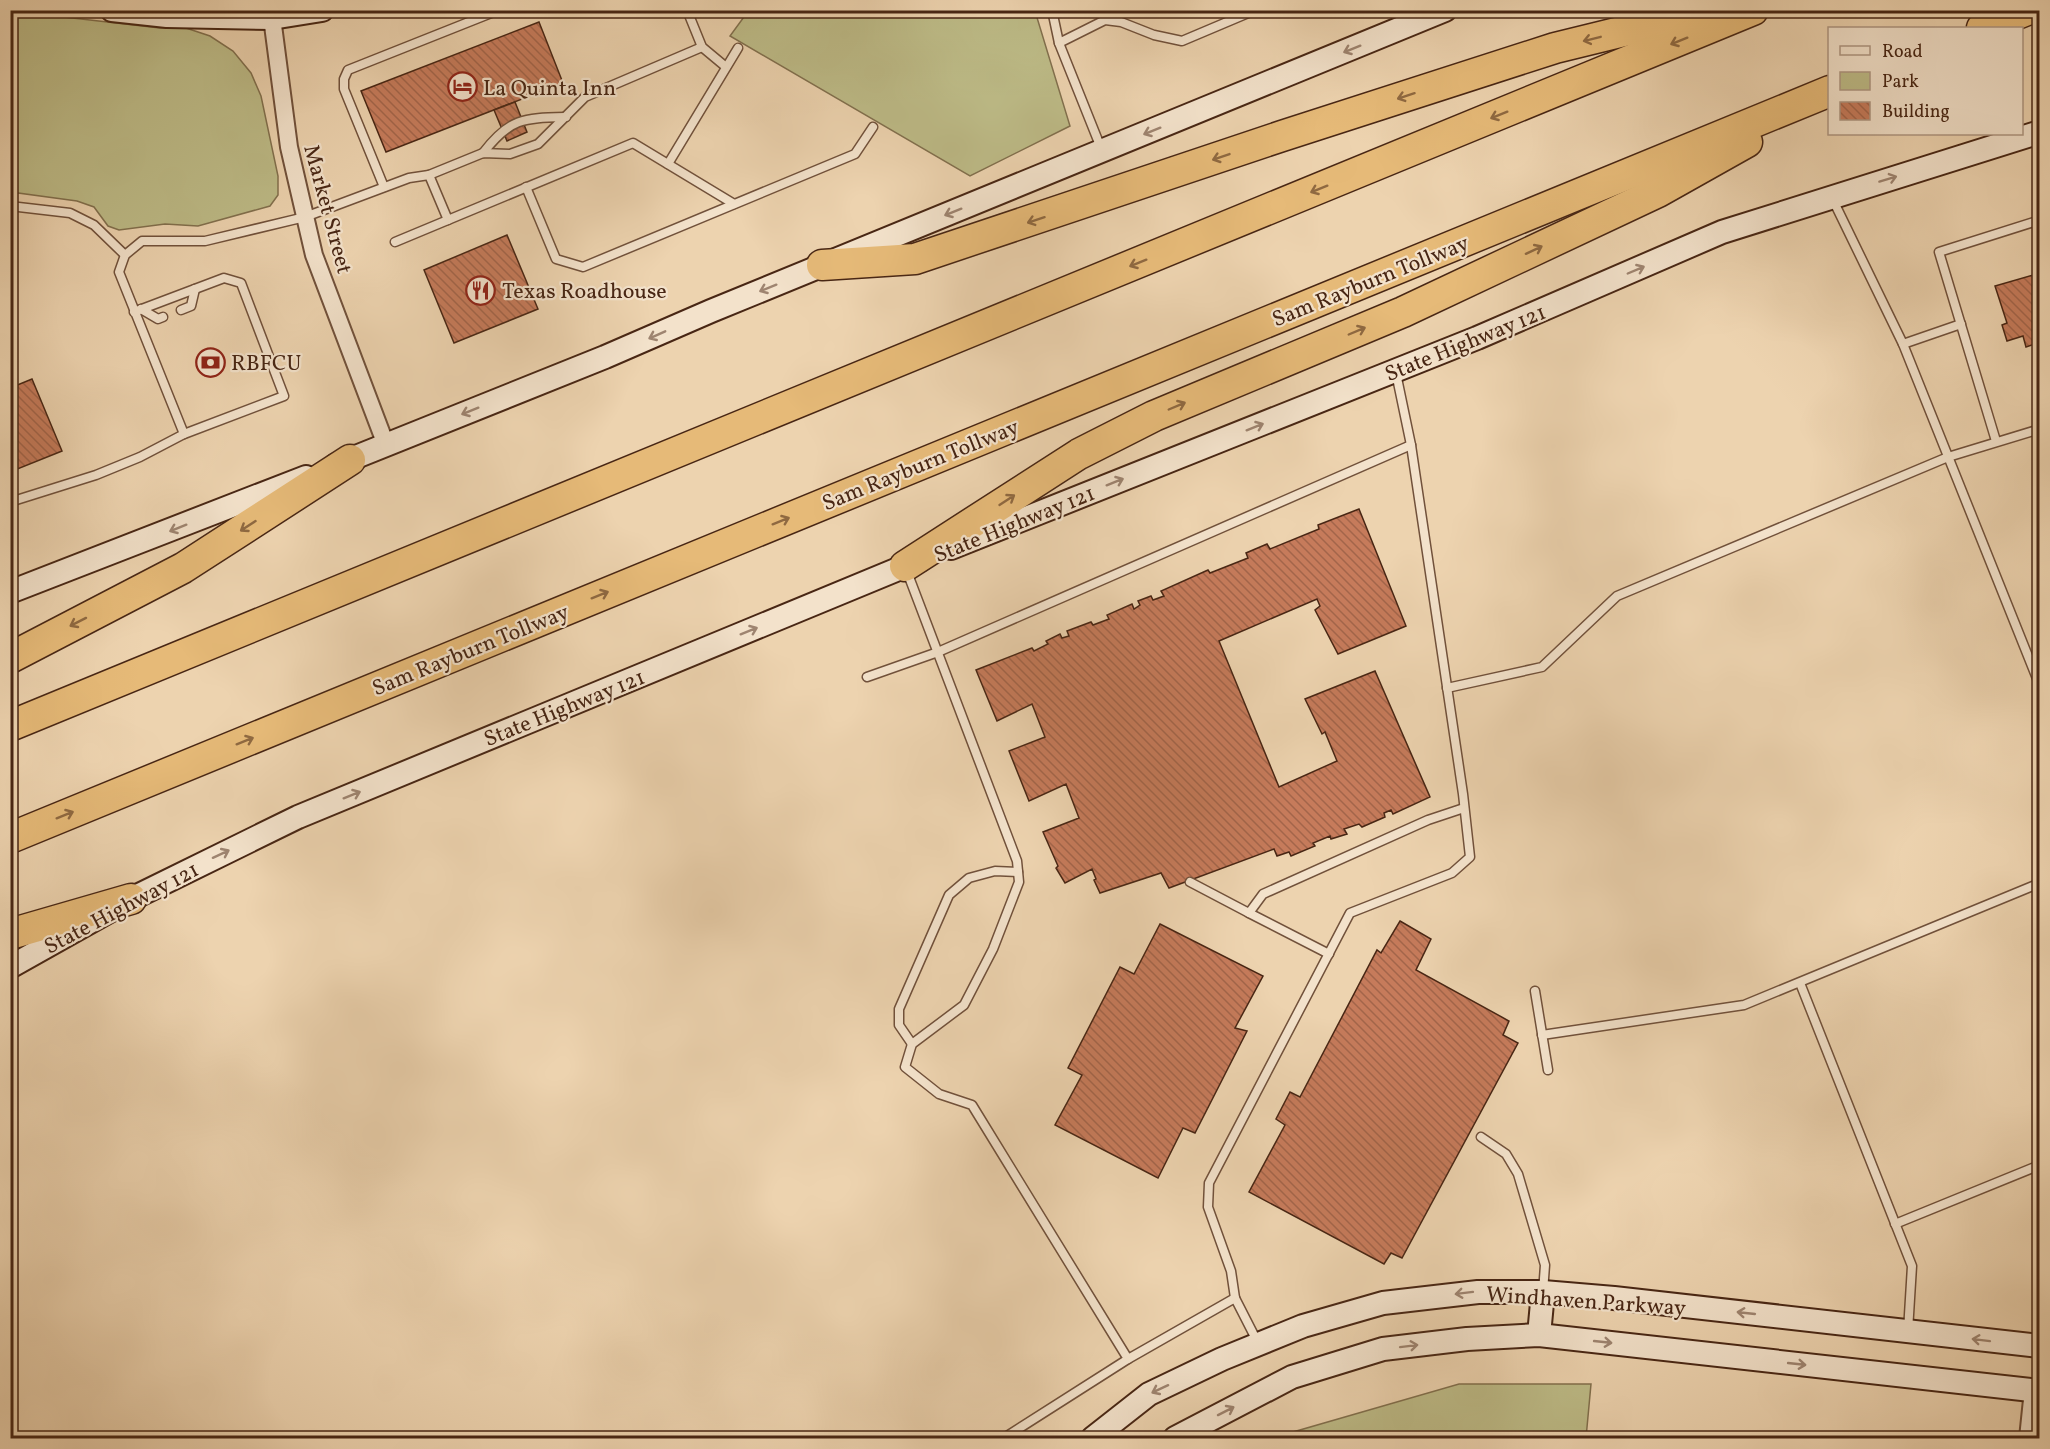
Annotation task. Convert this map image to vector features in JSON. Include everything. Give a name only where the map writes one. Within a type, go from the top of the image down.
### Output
[{"type":"highway","points":[[822,266],[915,259],[1282,136],[1555,48],[1710,10]]},
{"type":"highway","points":[[10,726],[1753,10]]},
{"type":"highway","points":[[1984,27],[2027,10]]},
{"type":"highway","name":"Sam Rayburn Tollway","points":[[10,838],[1828,92]]},
{"type":"highway","points":[[905,566],[1079,454],[1132,426],[1403,312],[1658,192],[1828,98]]},
{"type":"highway","points":[[10,657],[183,568],[350,460]]},
{"type":"highway","points":[[10,934],[131,899]]},
{"type":"main road","points":[[111,10],[167,16],[272,14],[322,10]]},
{"type":"main road","points":[[10,592],[170,532],[605,357],[1445,10]]},
{"type":"main road","name":"State Highway 121","points":[[10,967],[131,899],[298,817],[905,566],[1477,338],[1722,232],[2040,132]]},
{"type":"main road","name":"Windhaven Parkway","points":[[1093,1438],[1149,1394],[1303,1326],[1383,1303],[1478,1292],[1543,1292],[1614,1298],[2040,1346]]},
{"type":"main road","points":[[1539,1335],[1543,1292]]},
{"type":"main road","name":"Windhaven Parkway","points":[[1175,1438],[1292,1377],[1383,1349],[1467,1339],[1539,1335],[2036,1390]]},
{"type":"street","name":"Market Street","points":[[272,14],[289,147],[314,255],[386,445]]},
{"type":"street","points":[[2028,1438],[2036,1390]]},
{"type":"lane","points":[[384,187],[344,89],[344,79],[348,70],[499,10]]},
{"type":"lane","points":[[687,10],[702,47],[726,67]]},
{"type":"lane","points":[[1052,10],[1059,44],[1103,151]]},
{"type":"lane","points":[[1059,44],[1105,20],[1121,22],[1154,35],[1182,41],[1259,10]]},
{"type":"lane","points":[[184,434],[138,310],[119,272],[124,255],[142,241],[205,241],[305,217],[409,178],[429,175],[483,153],[510,154],[538,144],[585,97],[702,47]]},
{"type":"lane","points":[[668,164],[738,48]]},
{"type":"lane","points":[[483,153],[499,132],[529,118],[566,117]]},
{"type":"lane","points":[[526,187],[556,259],[583,267],[855,154],[873,127]]},
{"type":"lane","points":[[395,242],[633,143],[734,204]]},
{"type":"lane","points":[[429,175],[448,220]]},
{"type":"lane","points":[[1832,197],[1903,344],[2040,686]]},
{"type":"lane","points":[[10,206],[70,213],[94,225],[124,255]]},
{"type":"lane","points":[[1996,441],[1939,252],[2040,220]]},
{"type":"lane","points":[[10,502],[96,475],[140,457],[184,434],[284,396],[242,283],[224,278],[138,310]]},
{"type":"lane","points":[[181,310],[191,306],[195,289]]},
{"type":"lane","points":[[138,310],[158,319],[163,317]]},
{"type":"lane","points":[[1903,344],[1961,324]]},
{"type":"lane","points":[[1259,1344],[1235,1298],[1231,1270],[1208,1208],[1209,1183],[1350,914],[1452,873],[1470,857],[1411,445],[1395,370]]},
{"type":"lane","points":[[1447,688],[1542,667],[1617,596],[1948,457],[2040,429]]},
{"type":"lane","points":[[867,677],[938,652],[1411,445]]},
{"type":"lane","points":[[905,566],[1017,861],[1019,882],[993,949],[964,1005],[912,1044],[905,1067],[939,1094],[972,1105],[1128,1359]]},
{"type":"lane","points":[[1249,913],[1263,894],[1428,820],[1464,808]]},
{"type":"lane","points":[[912,1044],[899,1025],[899,1009],[949,895],[969,878],[995,871],[1018,872]]},
{"type":"lane","points":[[1190,882],[1329,954]]},
{"type":"lane","points":[[1542,1035],[1744,1005],[2040,883]]},
{"type":"lane","points":[[1800,983],[1912,1266],[1908,1331]]},
{"type":"lane","points":[[1535,991],[1548,1070]]},
{"type":"lane","points":[[1480,1137],[1506,1154],[1518,1174],[1545,1265],[1543,1292]]},
{"type":"lane","points":[[1895,1224],[2040,1165]]},
{"type":"lane","points":[[1004,1438],[1128,1359],[1235,1298]]},
{"type":"green space","points":[[749,10],[1035,11],[1070,126],[970,176],[730,36]]},
{"type":"green space","points":[[11,11],[160,28],[186,28],[210,36],[233,51],[251,73],[261,96],[278,176],[278,195],[270,206],[198,226],[165,224],[119,230],[108,226],[94,207],[77,201],[11,192]]},
{"type":"green space","points":[[1459,1384],[1591,1384],[1586,1438],[1285,1438],[1293,1432]]},
{"type":"building","name":"La Quinta Inn","points":[[539,22],[563,83],[386,152],[361,91]]},
{"type":"building","points":[[515,102],[527,132],[507,141],[494,110]]},
{"type":"building","name":"Texas Roadhouse","points":[[507,235],[538,309],[454,343],[424,270]]},
{"type":"building","points":[[2040,273],[2040,351],[2037,352],[2035,344],[2026,347],[2023,336],[2007,341],[2002,325],[2007,323],[1995,286]]},
{"type":"building","points":[[32,379],[62,451],[10,472],[10,388]]},
{"type":"building","points":[[1359,509],[1406,626],[1338,654],[1315,610],[1320,606],[1317,599],[1219,641],[1279,787],[1337,761],[1325,732],[1322,734],[1305,699],[1375,671],[1430,797],[1393,814],[1391,810],[1384,813],[1385,817],[1362,827],[1359,824],[1344,829],[1347,834],[1331,839],[1330,836],[1313,843],[1315,846],[1291,856],[1289,852],[1277,856],[1274,849],[1169,888],[1161,873],[1100,893],[1092,869],[1065,883],[1056,868],[1058,866],[1043,832],[1079,818],[1066,784],[1029,801],[1009,751],[1045,737],[1032,704],[997,721],[976,670],[1032,648],[1034,651],[1048,644],[1046,641],[1060,634],[1062,638],[1069,636],[1067,631],[1091,622],[1093,625],[1109,619],[1107,615],[1132,604],[1134,609],[1140,605],[1138,601],[1151,596],[1153,600],[1164,596],[1161,591],[1208,570],[1210,573],[1248,558],[1246,553],[1267,544],[1270,549],[1319,529],[1318,525]]},
{"type":"building","points":[[1400,921],[1431,939],[1416,970],[1509,1021],[1503,1035],[1518,1043],[1402,1258],[1391,1253],[1384,1264],[1249,1192],[1285,1125],[1276,1119],[1290,1092],[1300,1097],[1377,950],[1381,953]]},
{"type":"building","points":[[1160,924],[1263,976],[1235,1028],[1247,1031],[1195,1133],[1183,1128],[1158,1178],[1055,1125],[1082,1075],[1068,1068],[1120,967],[1134,974]]},
{"type":"place","name":"La Quinta Inn","points":[[462,87]]},
{"type":"place","name":"Texas Roadhouse","points":[[481,290]]},
{"type":"place","name":"RBFCU","points":[[210,362]]}]
